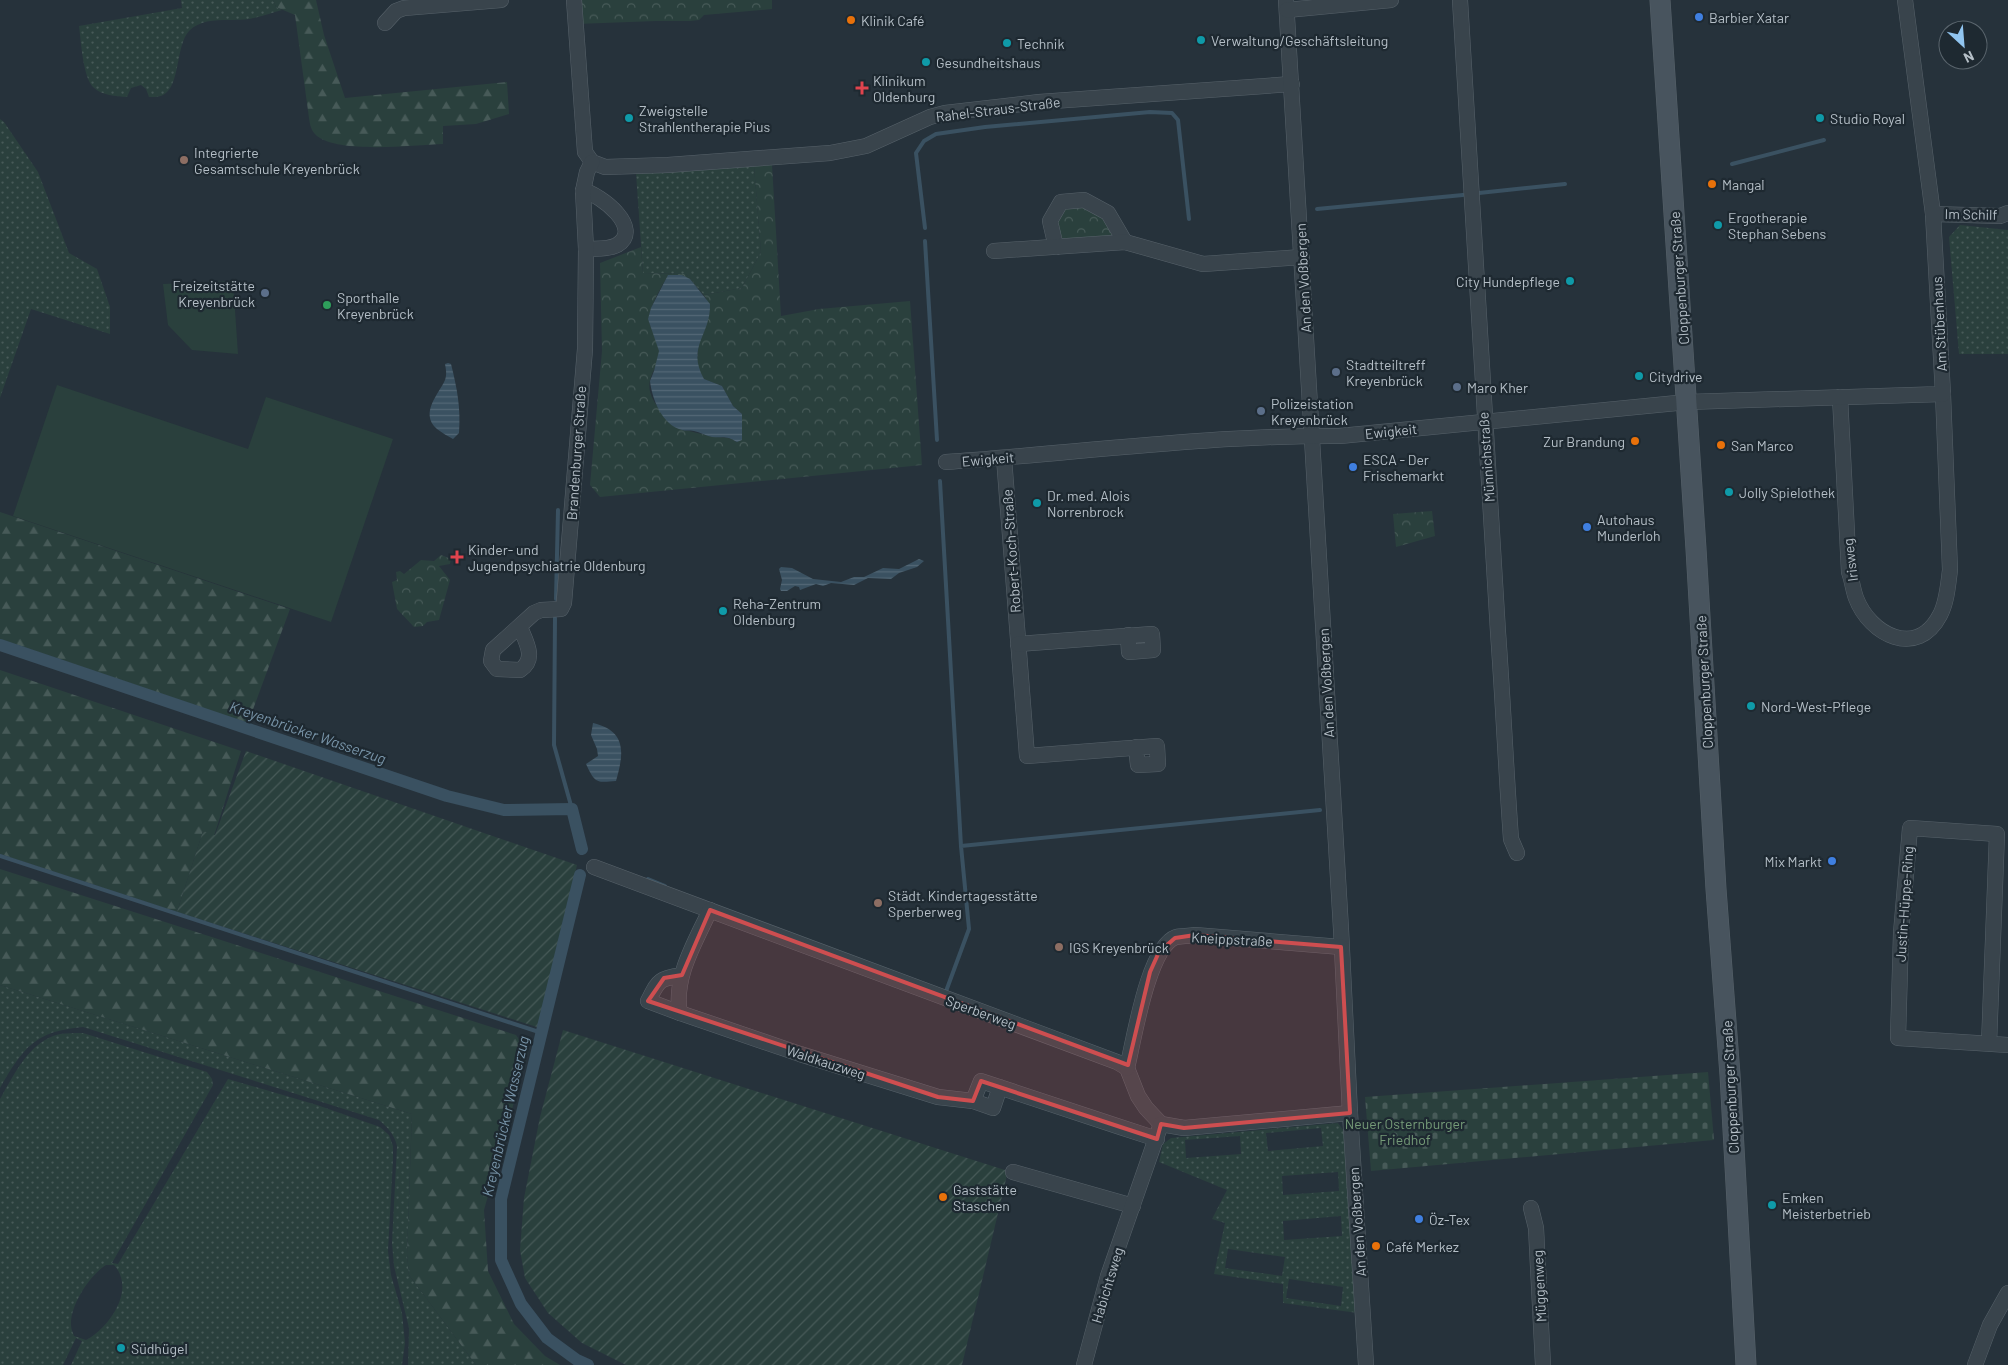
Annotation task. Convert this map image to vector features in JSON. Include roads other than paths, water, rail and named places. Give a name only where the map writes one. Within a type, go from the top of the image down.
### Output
[{"type":"main road","name":"Cloppenburger Straße","points":[[1660,0],[1687,402],[1746,1365]]},
{"type":"street","points":[[385,23],[396,11],[404,8],[501,0]]},
{"type":"street","points":[[574,0],[584,152],[592,162]]},
{"type":"street","points":[[1287,5],[1390,0]]},
{"type":"street","name":"Münnichstraße","points":[[1460,0],[1483,422],[1503,734],[1512,839],[1517,853]]},
{"type":"street","name":"Am Stübenhaus","points":[[1905,0],[1933,214],[1943,394]]},
{"type":"street","name":"An den Voßbergen","points":[[1287,5],[1366,1365]]},
{"type":"street","name":"Rahel-Straus-Straße","points":[[592,162],[605,167],[641,166],[830,152],[866,146],[930,117],[945,113],[1039,102],[1292,84]]},
{"type":"street","name":"Brandenburger Straße","points":[[520,627],[534,612],[561,609],[564,603],[584,350],[586,249],[584,191],[592,162]]},
{"type":"street","points":[[584,191],[592,193],[614,209],[623,221],[626,230],[624,238],[611,248],[586,249]]},
{"type":"street","points":[[1056,247],[1050,221],[1061,202],[1084,200],[1108,213],[1125,242]]},
{"type":"street","name":"Im Schilf","points":[[1933,214],[2000,216],[2008,213]]},
{"type":"street","points":[[994,251],[1125,242],[1203,264],[1302,257]]},
{"type":"street","points":[[1687,402],[1943,394]]},
{"type":"street","name":"Irisweg","points":[[1840,397],[1850,572],[1856,598],[1867,618],[1882,632],[1890,637],[1900,639],[1914,638],[1927,631],[1940,615],[1948,586],[1950,570],[1943,394]]},
{"type":"street","name":"Ewigkeit","points":[[946,462],[1160,444],[1340,436],[1687,402]]},
{"type":"street","name":"Robert-Koch-Straße","points":[[1004,458],[1026,756],[1136,748]]},
{"type":"street","points":[[1018,644],[1128,635]]},
{"type":"street","name":"Justin-Hüppe-Ring","points":[[1989,1044],[1997,834],[1910,828],[1901,933],[1898,1038],[2008,1046]]},
{"type":"street","name":"Sperberweg","points":[[594,867],[1117,1062],[1127,1068]]},
{"type":"street","points":[[680,1013],[679,1002],[682,975],[710,910]]},
{"type":"street","name":"Kneippstraße","points":[[1127,1068],[1150,972],[1159,952],[1175,938],[1195,935],[1341,947]]},
{"type":"street","name":"Waldkauzweg","points":[[682,975],[660,980],[648,1001],[800,1054],[938,1097],[974,1102],[981,1081],[1159,1132]]},
{"type":"street","points":[[1127,1068],[1138,1096],[1159,1132],[1184,1128],[1350,1114]]},
{"type":"street","name":"Habichtsweg","points":[[1084,1365],[1108,1276],[1159,1132]]},
{"type":"street","points":[[1013,1172],[1133,1206]]},
{"type":"street","name":"Müggenweg","points":[[1531,1208],[1536,1228],[1543,1365]]},
{"type":"street","points":[[1975,1365],[1990,1325],[2008,1293]]},
{"type":"water","points":[[668,275],[682,275],[690,279],[710,304],[707,324],[698,349],[699,368],[704,379],[722,386],[733,406],[742,414],[742,440],[737,442],[727,438],[712,437],[683,430],[669,423],[659,410],[653,396],[650,381],[659,351],[648,319],[651,308]]},
{"type":"water","points":[[445,364],[451,364],[459,407],[459,433],[453,439],[437,429],[430,417],[432,404],[445,380]]},
{"type":"water","points":[[919,559],[924,561],[917,567],[899,573],[891,579],[868,578],[854,585],[831,583],[823,586],[816,584],[800,590],[799,587],[795,586],[787,591],[781,591],[780,589],[782,580],[779,569],[781,567],[792,568],[813,579],[841,582],[854,577],[864,577],[883,568],[899,569]]},
{"type":"water","points":[[593,723],[612,732],[620,744],[621,761],[616,781],[600,782],[594,778],[586,764],[598,756],[591,735]]},
{"type":"waterway","points":[[925,228],[916,153],[924,141],[936,134],[985,127],[1150,112],[1172,113],[1178,120],[1189,219]]},
{"type":"waterway","points":[[1732,164],[1824,140]]},
{"type":"waterway","points":[[1479,193],[1565,184]]},
{"type":"waterway","points":[[1317,209],[1463,195]]},
{"type":"waterway","points":[[925,241],[937,440]]},
{"type":"waterway","points":[[940,481],[961,846]]},
{"type":"waterway","points":[[556,599],[558,510]]},
{"type":"waterway","points":[[555,618],[554,745],[572,809]]},
{"type":"waterway","name":"Kreyenbrücker Wasserzug","points":[[0,645],[447,796],[504,810],[572,809],[582,849]]},
{"type":"waterway","points":[[945,994],[969,929],[961,846],[1320,810]]},
{"type":"waterway","points":[[0,856],[542,1033]]},
{"type":"waterway","name":"Kreyenbrücker Wasserzug","points":[[580,875],[501,1199],[501,1260],[521,1304],[547,1338],[577,1360],[588,1365]]},
{"type":"waterway","points":[[648,879],[665,886]]},
{"type":"place","name":"Barbier Xatar","points":[[1699,17]]},
{"type":"place","name":"Klinik Café","points":[[851,20]]},
{"type":"place","name":"Verwaltung/Geschäftsleitung","points":[[1201,40]]},
{"type":"place","name":"Technik","points":[[1007,43]]},
{"type":"place","name":"Gesundheitshaus","points":[[926,62]]},
{"type":"place","name":"Klinikum Oldenburg","points":[[862,88]]},
{"type":"place","name":"Zweigstelle Strahlentherapie Pius","points":[[629,118]]},
{"type":"place","name":"Studio Royal","points":[[1820,118]]},
{"type":"place","name":"Integrierte Gesamtschule Kreyenbrück","points":[[184,160]]},
{"type":"place","name":"Mangal","points":[[1712,184]]},
{"type":"place","name":"Ergotherapie Stephan Sebens","points":[[1718,225]]},
{"type":"place","name":"City Hundepflege","points":[[1570,281]]},
{"type":"place","name":"Freizeitstätte Kreyenbrück","points":[[265,293]]},
{"type":"place","name":"Sporthalle Kreyenbrück","points":[[327,305]]},
{"type":"place","name":"Stadtteiltreff Kreyenbrück","points":[[1336,372]]},
{"type":"place","name":"Citydrive","points":[[1639,376]]},
{"type":"place","name":"Maro Kher","points":[[1457,387]]},
{"type":"place","name":"Polizeistation Kreyenbrück","points":[[1261,411]]},
{"type":"place","name":"Zur Brandung","points":[[1635,441]]},
{"type":"place","name":"San Marco","points":[[1721,445]]},
{"type":"place","name":"ESCA - Der Frischemarkt","points":[[1353,467]]},
{"type":"place","name":"Jolly Spielothek","points":[[1729,492]]},
{"type":"place","name":"Dr. med. Alois Norrenbrock","points":[[1037,503]]},
{"type":"place","name":"Autohaus Munderloh","points":[[1587,527]]},
{"type":"place","name":"Kinder- und Jugendpsychiatrie Oldenburg","points":[[457,557]]},
{"type":"place","name":"Reha-Zentrum Oldenburg","points":[[723,611]]},
{"type":"place","name":"Nord-West-Pflege","points":[[1751,706]]},
{"type":"place","name":"Mix Markt","points":[[1832,861]]},
{"type":"place","name":"Städt. Kindertagesstätte Sperberweg","points":[[878,903]]},
{"type":"place","name":"IGS Kreyenbrück","points":[[1059,947]]},
{"type":"place","name":"Gaststätte Staschen","points":[[943,1197]]},
{"type":"place","name":"Emken Meisterbetrieb","points":[[1772,1205]]},
{"type":"place","name":"Öz-Tex","points":[[1419,1219]]},
{"type":"place","name":"Café Merkez","points":[[1376,1246]]},
{"type":"place","name":"Südhügel","points":[[121,1348]]},
{"type":"park label","name":"Neuer Osternburger Friedhof","points":[[1405,1132]]}]
